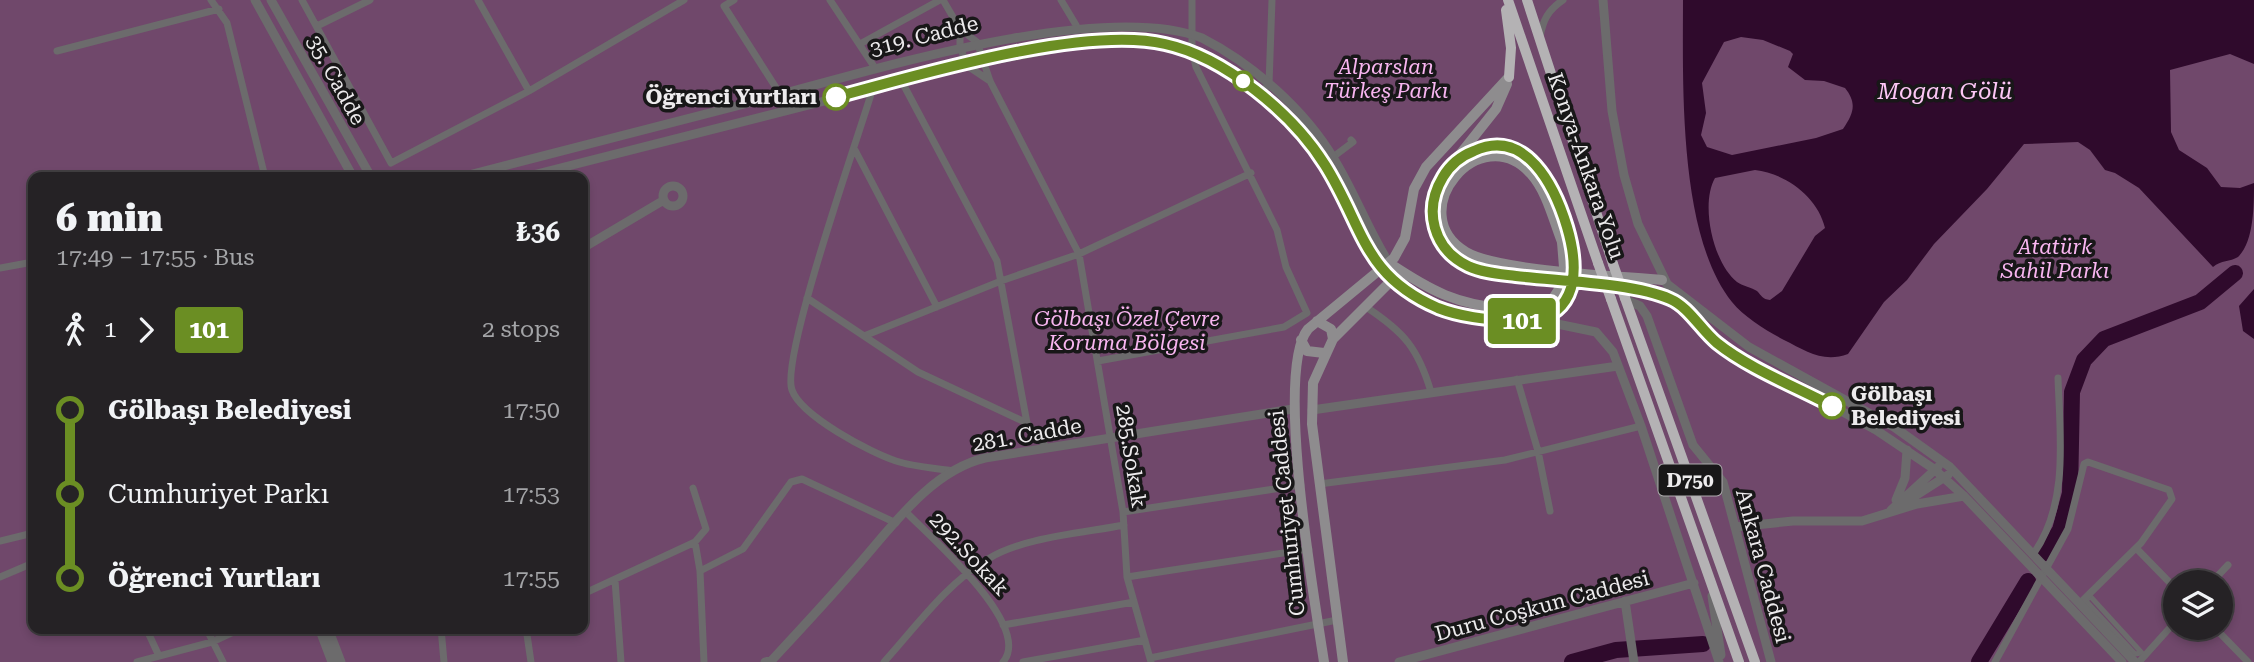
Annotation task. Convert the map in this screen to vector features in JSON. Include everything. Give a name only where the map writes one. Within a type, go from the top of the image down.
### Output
[{"type":"highway","points":[[1506,0],[1511,48],[1508,77]]},
{"type":"highway","name":"Konya-Ankara Yolu","points":[[1506,0],[1739,662]]},
{"type":"highway","name":"D750","points":[[1527,0],[1625,299],[1755,662]]},
{"type":"main road","points":[[1508,77],[1496,109],[1437,188],[1433,224],[1444,247],[1468,266],[1486,272],[1654,293],[1676,302]]},
{"type":"main road","points":[[1384,267],[1401,246],[1411,198],[1426,167],[1508,77]]},
{"type":"main road","points":[[1455,162],[1481,148],[1501,146],[1521,152],[1548,180],[1576,277],[1555,305],[1538,320]]},
{"type":"main road","points":[[1566,240],[1541,188],[1530,173],[1516,161],[1500,156],[1475,161],[1453,177],[1446,190],[1441,214],[1445,229],[1454,243],[1474,256],[1513,264],[1664,282]]},
{"type":"main road","name":"319. Cadde","points":[[1384,267],[1401,271],[1434,292],[1466,304],[1535,310],[1555,305]]},
{"type":"main road","name":"319. Cadde","points":[[1384,267],[1394,281],[1424,301],[1459,315],[1520,321],[1538,320]]},
{"type":"main road","name":"Cumhuriyet Caddesi","points":[[1324,662],[1293,409],[1301,340],[1317,321],[1384,267]]},
{"type":"main road","name":"Cumhuriyet Caddesi","points":[[1343,662],[1319,484],[1311,410],[1312,383],[1324,353],[1334,339],[1401,271]]},
{"type":"main road","points":[[1317,321],[1328,325],[1334,339]]},
{"type":"main road","points":[[1301,340],[1307,351],[1324,353]]},
{"type":"street","points":[[211,0],[219,9],[230,33],[264,172]]},
{"type":"street","name":"35. Cadde","points":[[255,0],[351,172]]},
{"type":"street","name":"35. Cadde","points":[[271,0],[368,172]]},
{"type":"street","points":[[302,0],[391,163],[529,91],[684,0]]},
{"type":"street","points":[[317,26],[370,0]]},
{"type":"street","points":[[478,0],[529,91]]},
{"type":"street","points":[[734,0],[724,6],[785,111]]},
{"type":"street","points":[[830,0],[875,68]]},
{"type":"street","points":[[860,44],[941,0],[960,29],[977,42]]},
{"type":"street","points":[[1061,0],[1076,25]]},
{"type":"street","points":[[1098,361],[1284,327],[1307,313],[1286,267],[1282,241],[1251,173],[1199,74],[1192,51],[1192,0]]},
{"type":"street","points":[[1259,94],[1269,84],[1272,0]]},
{"type":"street","points":[[1539,38],[1543,21],[1551,9],[1563,0]]},
{"type":"street","points":[[1603,0],[1619,155],[1633,211],[1664,282],[1676,302],[1718,344],[1907,450],[1934,469],[1964,496],[2122,662]]},
{"type":"street","points":[[57,51],[219,9]]},
{"type":"street","name":"319. Cadde","points":[[480,172],[977,42],[1076,25],[1134,23],[1191,34],[1228,53],[1269,84],[1333,157],[1384,267]]},
{"type":"street","points":[[960,29],[960,46],[965,65],[989,80]]},
{"type":"street","name":"319. Cadde","points":[[545,172],[965,65],[1115,40],[1166,44],[1192,51],[1223,67],[1259,94],[1322,161],[1384,267]]},
{"type":"street","name":"285.Sokak","points":[[977,42],[989,80],[1079,254],[1123,512],[1127,577],[1150,660]]},
{"type":"street","points":[[901,80],[997,261],[1027,423]]},
{"type":"street","points":[[873,88],[807,298],[791,376],[792,390],[806,409],[864,448],[897,462],[954,471]]},
{"type":"street","points":[[1333,157],[1353,142],[1351,140]]},
{"type":"street","points":[[855,150],[937,307]]},
{"type":"street","points":[[864,336],[1001,281],[1079,254],[1251,173]]},
{"type":"street","points":[[588,245],[664,200]]},
{"type":"street","points":[[0,268],[28,263]]},
{"type":"street","points":[[1664,282],[1749,347],[1886,422],[1953,470],[2137,662],[2163,635]]},
{"type":"street","points":[[807,298],[918,372],[1027,423],[1047,448]]},
{"type":"street","name":"Ankara Caddesi","points":[[1625,299],[1640,306],[1647,316],[1693,445],[1723,482],[1755,612],[1771,662]]},
{"type":"street","points":[[1366,307],[1406,337],[1419,357],[1431,392]]},
{"type":"street","points":[[1296,320],[1307,330]]},
{"type":"street","name":"319. Cadde","points":[[1538,320],[1581,326],[1596,332],[1613,352],[1618,366]]},
{"type":"street","points":[[1311,410],[1618,366],[1721,662]]},
{"type":"street","points":[[2034,553],[2046,535],[2057,492],[2061,451],[2058,378]]},
{"type":"street","points":[[1517,379],[1538,451],[1550,510]]},
{"type":"street","name":"281. Cadde","points":[[770,661],[906,512],[954,471],[972,461],[1293,409]]},
{"type":"street","points":[[1319,484],[1505,460],[1641,426]]},
{"type":"street","points":[[1888,513],[1903,487],[1907,450]]},
{"type":"street","points":[[1995,662],[2068,529],[2076,507],[2081,467],[2088,462],[2164,488],[2172,494],[2164,513],[2136,548],[2080,603]]},
{"type":"street","points":[[1888,513],[1934,469],[1953,470]]},
{"type":"street","points":[[1888,513],[1947,480],[1953,470]]},
{"type":"street","points":[[700,571],[743,550],[791,482],[802,479],[896,523]]},
{"type":"street","points":[[1123,512],[1301,485]]},
{"type":"street","points":[[588,592],[695,542],[706,529],[693,488]]},
{"type":"street","points":[[1736,527],[1793,520],[1862,521],[1930,501],[1964,496]]},
{"type":"street","name":"292.Sokak","points":[[906,512],[999,612],[1009,648],[1003,662]]},
{"type":"street","points":[[884,662],[967,575],[988,559],[1016,547],[1124,525]]},
{"type":"street","points":[[0,541],[28,534]]},
{"type":"street","points":[[695,542],[700,571],[704,662]]},
{"type":"street","points":[[2136,548],[2163,576]]},
{"type":"street","points":[[1127,577],[1309,549]]},
{"type":"street","points":[[0,577],[28,565]]},
{"type":"street","points":[[2223,570],[2228,565]]},
{"type":"street","points":[[615,580],[621,662]]},
{"type":"street","points":[[1710,581],[1721,662]]},
{"type":"street","name":"Duru Coşkun Caddesi","points":[[1399,662],[1694,583]]},
{"type":"street","points":[[2090,596],[2134,644],[2142,653],[2135,654],[2086,601],[2090,596]]},
{"type":"street","points":[[1625,601],[1633,653]]},
{"type":"street","points":[[1003,625],[1134,602]]},
{"type":"street","points":[[1150,660],[1337,620]]},
{"type":"street","points":[[150,634],[164,657]]},
{"type":"street","points":[[209,634],[223,662]]},
{"type":"street","points":[[136,662],[164,657],[229,634]]},
{"type":"street","points":[[321,634],[332,662]]},
{"type":"street","points":[[330,634],[341,662]]},
{"type":"street","points":[[441,634],[443,662]]},
{"type":"street","points":[[527,634],[531,662]]},
{"type":"street","points":[[1023,662],[1060,659],[1145,640]]},
{"type":"street","points":[[2227,640],[2248,662]]},
{"type":"street","points":[[1003,662],[1009,662]]},
{"type":"green space","name":"Gölbaşı Özel Çevre Koruma Bölgesi","points":[[0,0],[2254,0],[2254,662],[0,662]]},
{"type":"water","name":"Mogan Gölü","points":[[1683,0],[2254,0],[2254,64],[2230,54],[2170,70],[2171,132],[2179,150],[2207,168],[2221,187],[2240,188],[2254,183],[2252,223],[2247,242],[2238,257],[2213,267],[2139,188],[2105,170],[2090,150],[2078,142],[2024,144],[1987,189],[1934,244],[1907,280],[1884,302],[1848,354],[1823,356],[1800,348],[1763,328],[1737,308],[1714,273],[1702,238],[1687,157]],"holes":[[[1741,37],[1763,40],[1790,51],[1793,54],[1788,67],[1805,80],[1824,81],[1845,88],[1853,108],[1843,129],[1816,138],[1732,155],[1707,147],[1701,135],[1706,113],[1702,83],[1724,42]],[[1755,170],[1778,176],[1799,188],[1815,206],[1825,228],[1815,236],[1782,291],[1770,300],[1739,283],[1729,273],[1716,248],[1709,217],[1711,189],[1715,178]]]},
{"type":"water","points":[[2254,289],[2254,339],[2243,331],[2239,306]]},
{"type":"waterway","points":[[2046,553],[2060,530],[2070,493],[2072,392],[2084,360],[2104,339],[2200,302],[2235,273]]},
{"type":"waterway","points":[[1979,662],[2028,581]]},
{"type":"waterway","points":[[1572,662],[1616,650],[1703,644]]},
{"type":"bus line","name":"101","points":[[836,97],[965,65],[1091,42],[1138,40],[1192,51],[1247,83],[1295,129],[1322,161],[1380,270],[1394,281],[1424,301],[1459,315],[1520,321],[1538,320],[1549,316],[1565,301],[1573,286],[1576,277],[1576,261],[1560,205],[1548,180],[1528,158],[1512,148],[1490,146],[1472,151],[1455,162],[1441,179],[1432,207],[1433,224],[1444,247],[1457,259],[1486,272],[1557,281],[1581,284],[1654,293],[1676,302],[1718,344],[1832,406]]},
{"type":"place","name":"Öğrenci Yurtları","points":[[836,97]]},
{"type":"place","name":"Gölbaşı Belediyesi","points":[[1832,406]]},
{"type":"park label","name":"Alparslan Türkeş Parkı","points":[[1386,79]]},
{"type":"park label","name":"Atatürk Sahil Parkı","points":[[2055,259]]}]
